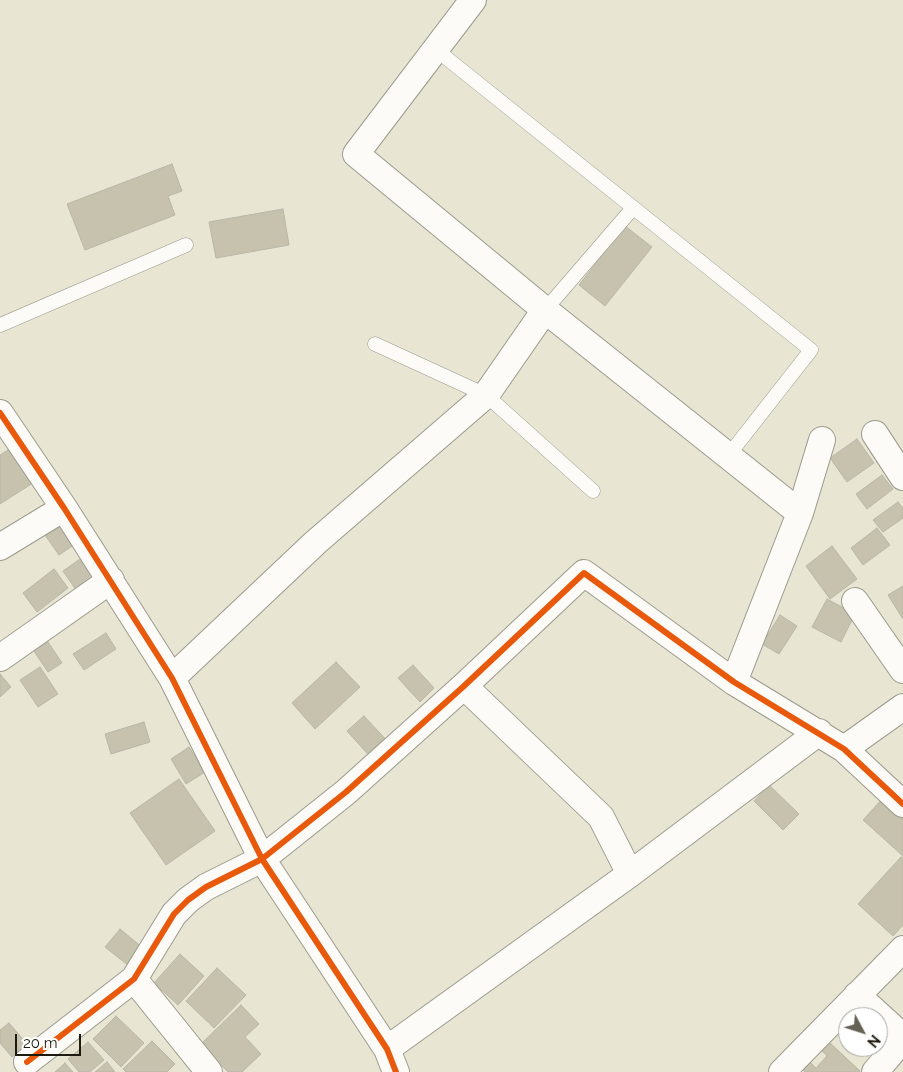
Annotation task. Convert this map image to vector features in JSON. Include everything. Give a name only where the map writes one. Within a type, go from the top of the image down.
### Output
[{"type":"street","points":[[473,0],[434,48],[356,154],[545,310],[800,513]]},
{"type":"street","points":[[172,678],[316,542],[486,395],[545,310]]},
{"type":"street","points":[[0,413],[111,580],[172,678],[262,859],[392,1060],[630,874],[820,732]]},
{"type":"street","points":[[875,434],[903,477]]},
{"type":"street","points":[[734,682],[800,513],[822,440]]},
{"type":"street","points":[[0,547],[64,508]]},
{"type":"street","points":[[27,1062],[134,979],[174,914],[188,900],[206,888],[262,859],[346,792],[464,686],[584,573],[734,682],[820,732],[844,749],[903,804]]},
{"type":"street","points":[[0,658],[111,580]]},
{"type":"street","points":[[855,601],[903,670]]},
{"type":"street","points":[[464,686],[601,816],[630,874]]},
{"type":"street","points":[[844,749],[903,707]]},
{"type":"street","points":[[782,1072],[903,949]]},
{"type":"street","points":[[134,979],[209,1072]]},
{"type":"street","points":[[857,995],[903,1038],[875,1072]]},
{"type":"lane","points":[[434,48],[811,350],[728,456]]},
{"type":"lane","points":[[545,310],[633,208]]},
{"type":"lane","points":[[0,326],[186,245]]},
{"type":"lane","points":[[375,344],[486,395],[593,491]]},
{"type":"building","points":[[172,164],[182,191],[168,196],[175,215],[85,250],[67,204]]},
{"type":"building","points":[[283,209],[289,245],[216,258],[209,222]]},
{"type":"building","points":[[625,226],[652,247],[605,306],[579,285]]},
{"type":"building","points":[[857,439],[874,463],[847,482],[830,458]]},
{"type":"building","points":[[14,446],[36,481],[0,504],[0,455]]},
{"type":"building","points":[[882,475],[893,489],[867,509],[856,494]]},
{"type":"building","points":[[898,502],[903,508],[903,518],[883,532],[873,520]]},
{"type":"building","points":[[65,522],[78,542],[59,555],[45,535]]},
{"type":"building","points":[[877,528],[890,545],[863,565],[851,548]]},
{"type":"building","points":[[832,546],[857,579],[830,599],[806,566]]},
{"type":"building","points":[[90,552],[103,572],[76,590],[63,571]]},
{"type":"building","points":[[54,569],[68,588],[37,612],[23,593]]},
{"type":"building","points":[[903,586],[903,619],[888,595]]},
{"type":"building","points":[[827,599],[855,614],[841,642],[812,627]]},
{"type":"building","points":[[780,615],[797,626],[779,654],[762,644]]},
{"type":"building","points":[[106,633],[116,649],[84,670],[73,654]]},
{"type":"building","points":[[48,642],[62,663],[48,672],[34,651]]},
{"type":"building","points":[[336,662],[360,687],[315,729],[292,703]]},
{"type":"building","points":[[413,665],[434,688],[420,702],[398,678]]},
{"type":"building","points":[[40,667],[58,694],[38,707],[20,680]]},
{"type":"building","points":[[0,674],[11,687],[0,697]]},
{"type":"building","points":[[364,716],[391,745],[374,761],[347,731]]},
{"type":"building","points":[[144,722],[150,742],[111,754],[105,734]]},
{"type":"building","points":[[189,747],[205,772],[186,784],[171,759]]},
{"type":"building","points":[[179,779],[215,831],[166,865],[130,813]]},
{"type":"building","points":[[769,785],[799,814],[783,830],[754,801]]},
{"type":"building","points":[[883,798],[903,816],[903,856],[863,820]]},
{"type":"building","points":[[901,857],[903,858],[903,925],[893,936],[858,904]]},
{"type":"building","points":[[120,929],[143,948],[129,966],[105,947]]},
{"type":"building","points":[[180,954],[204,976],[178,1005],[154,983]]},
{"type":"building","points":[[217,968],[246,995],[214,1028],[186,1001]]},
{"type":"building","points":[[241,1005],[259,1024],[245,1037],[261,1054],[242,1072],[228,1072],[201,1044]]},
{"type":"building","points":[[116,1016],[144,1043],[121,1067],[93,1039]]},
{"type":"building","points":[[9,1023],[27,1044],[12,1057],[0,1043],[0,1030]]},
{"type":"building","points":[[888,1034],[895,1041],[888,1048]]},
{"type":"building","points":[[152,1041],[175,1064],[167,1072],[126,1072],[123,1069]]},
{"type":"building","points":[[88,1042],[104,1060],[90,1072],[79,1072],[68,1059]]},
{"type":"building","points":[[829,1042],[838,1050],[838,1057],[845,1057],[860,1071],[805,1072],[803,1070],[810,1062],[816,1068],[827,1056],[821,1050]]},
{"type":"building","points":[[107,1062],[115,1072],[95,1072]]},
{"type":"building","points":[[65,1063],[73,1072],[55,1072]]},
{"type":"cycle path","points":[[0,413],[64,508],[172,678],[262,859],[387,1049],[396,1072]]},
{"type":"cycle path","points":[[27,1062],[134,979],[174,914],[188,900],[206,887],[262,859],[346,792],[464,686],[584,573],[734,682],[844,749],[903,804]]}]
